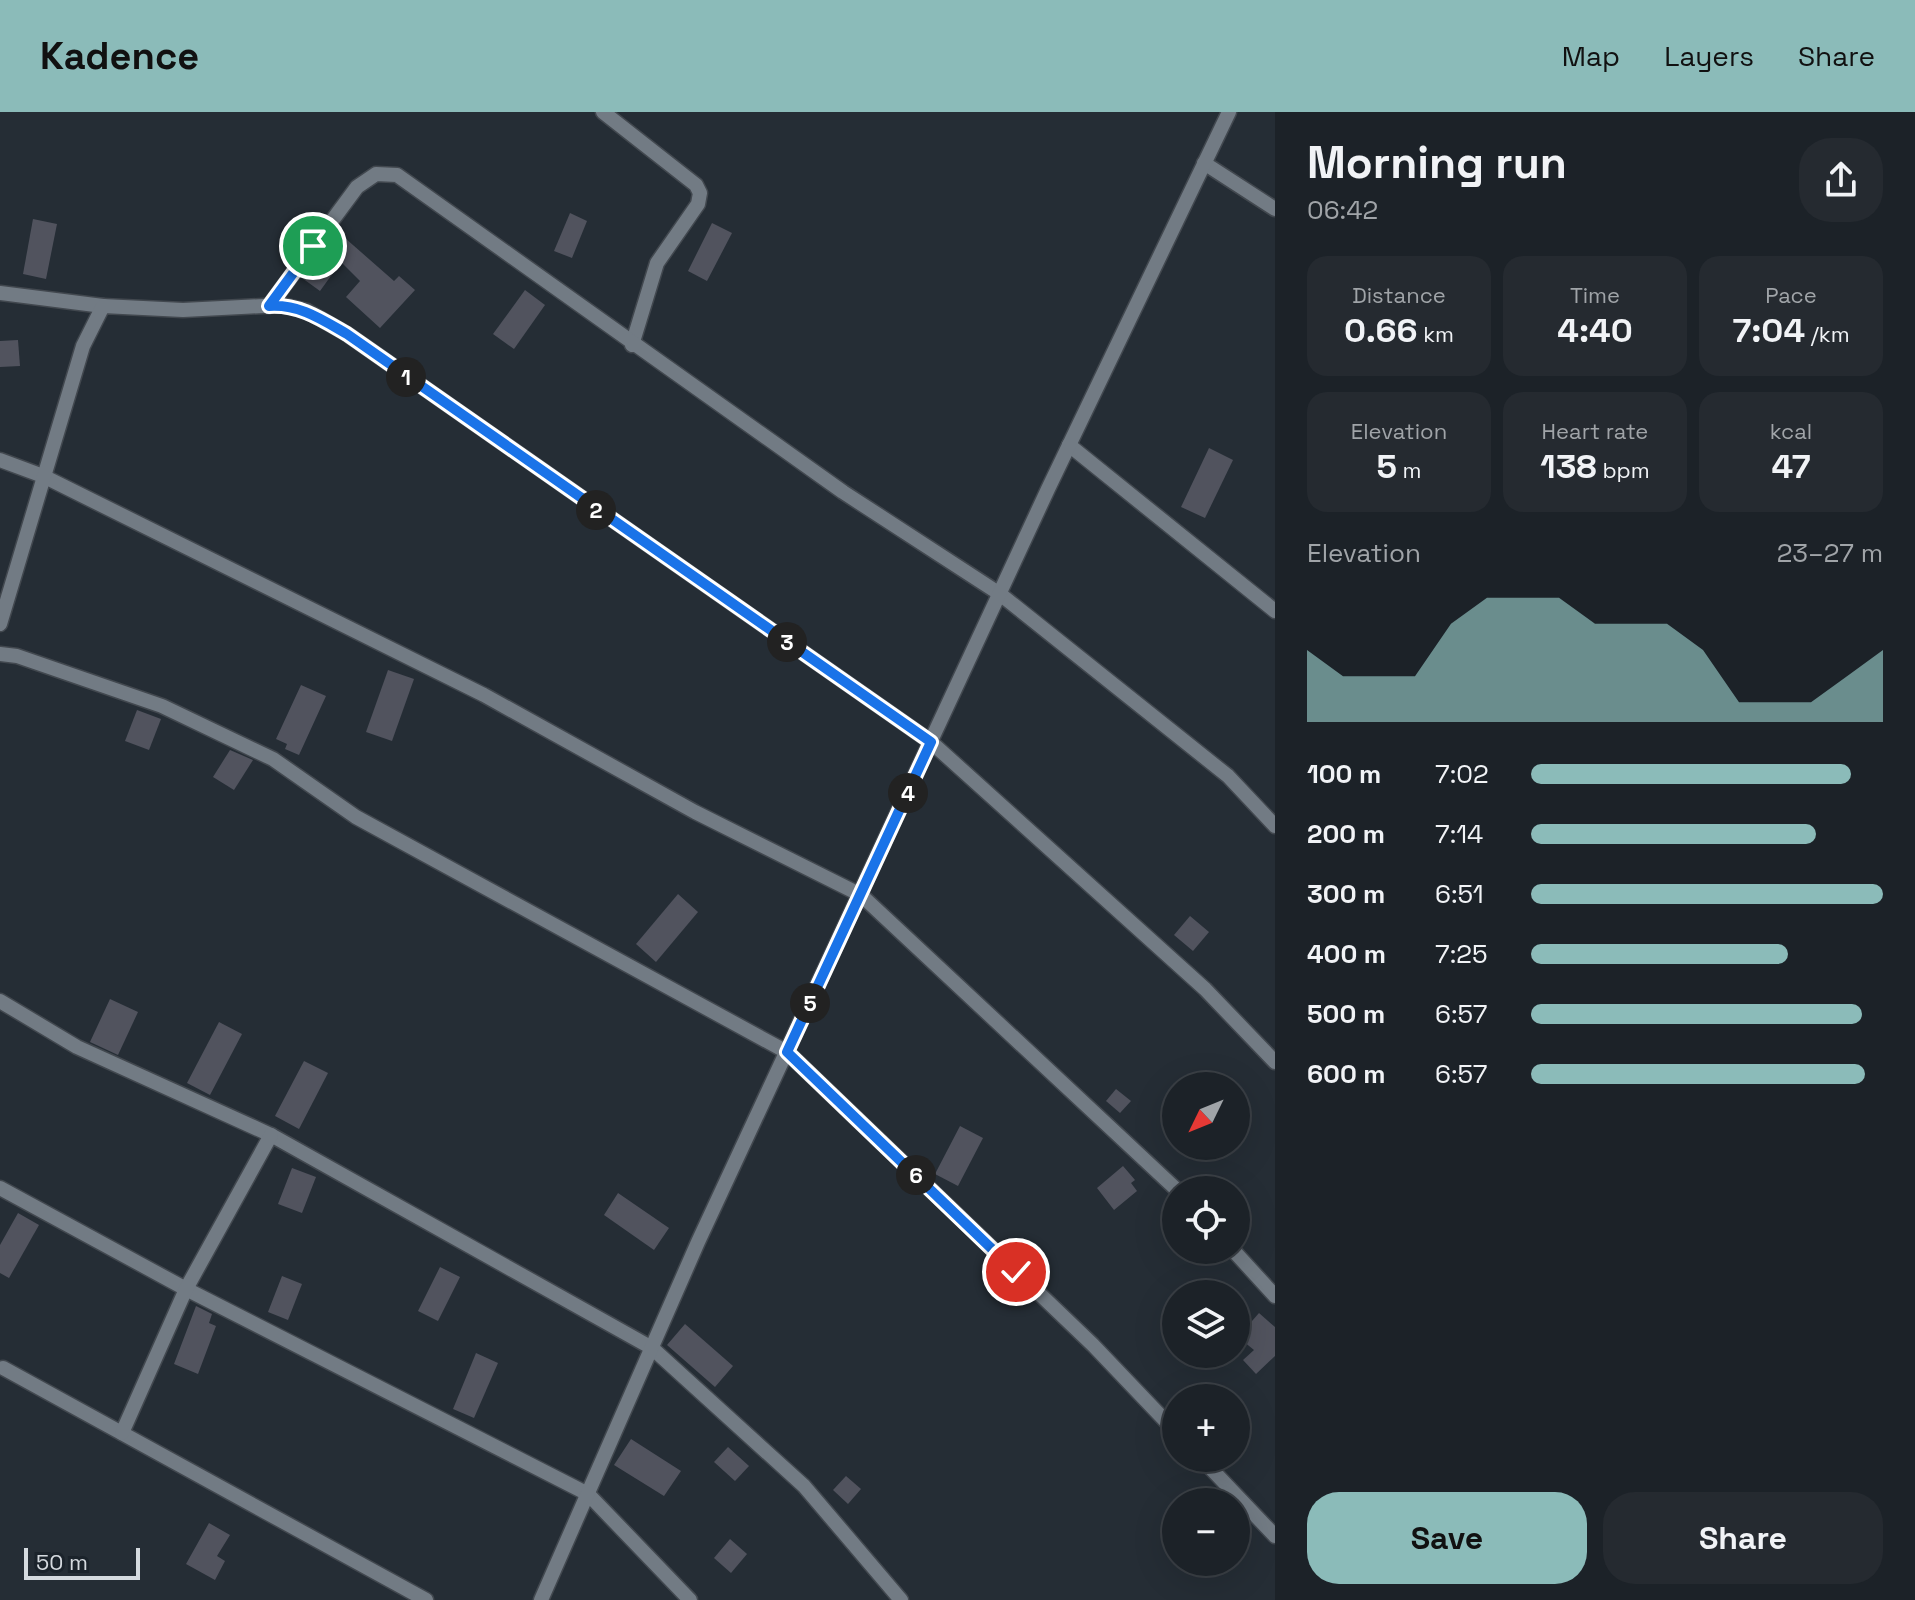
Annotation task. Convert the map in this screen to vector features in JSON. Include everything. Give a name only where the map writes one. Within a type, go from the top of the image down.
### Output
[{"type":"street","points":[[603,112],[696,185],[700,193],[698,204],[657,263],[632,345]]},
{"type":"street","points":[[541,1600],[787,1052],[1069,445],[1229,112]]},
{"type":"street","points":[[1204,163],[1275,209]]},
{"type":"street","points":[[269,306],[357,187],[376,174],[386,172],[397,175],[632,345],[843,492],[1000,594],[1228,776],[1275,826]]},
{"type":"street","points":[[0,293],[103,306],[183,310],[282,305],[307,311],[347,334],[931,742],[1205,989],[1275,1062]]},
{"type":"street","points":[[0,624],[83,346],[103,306]]},
{"type":"street","points":[[1069,445],[1275,611]]},
{"type":"street","points":[[0,460],[43,476],[484,695],[695,812],[861,895],[1162,1176]]},
{"type":"street","points":[[0,654],[17,656],[162,706],[273,759],[356,817],[787,1052],[1093,1345],[1162,1417]]},
{"type":"street","points":[[0,1001],[77,1047],[271,1135],[652,1348],[804,1486],[901,1600]]},
{"type":"street","points":[[122,1433],[186,1289],[271,1135]]},
{"type":"street","points":[[0,1188],[186,1289],[588,1494],[690,1600]]},
{"type":"street","points":[[1246,1264],[1275,1296]]},
{"type":"street","points":[[3,1368],[426,1600]]},
{"type":"street","points":[[1214,1472],[1275,1536]]},
{"type":"building","points":[[570,213],[587,221],[572,258],[554,251]]},
{"type":"building","points":[[33,219],[57,224],[46,279],[23,274]]},
{"type":"building","points":[[712,223],[732,233],[707,281],[688,271]]},
{"type":"building","points":[[337,231],[394,281],[399,276],[415,290],[380,328],[346,297],[360,281],[341,262],[320,291],[302,278]]},
{"type":"building","points":[[525,290],[545,305],[514,349],[493,334]]},
{"type":"building","points":[[18,340],[20,366],[0,367],[0,341]]},
{"type":"building","points":[[1209,448],[1233,460],[1205,518],[1181,507]]},
{"type":"building","points":[[388,670],[414,679],[392,741],[366,732]]},
{"type":"building","points":[[301,685],[326,696],[299,755],[285,749],[287,744],[276,739]]},
{"type":"building","points":[[137,710],[161,719],[149,750],[125,741]]},
{"type":"building","points":[[230,750],[253,760],[234,790],[213,777]]},
{"type":"building","points":[[678,894],[698,912],[656,962],[636,944]]},
{"type":"building","points":[[1190,916],[1209,932],[1193,951],[1174,935]]},
{"type":"building","points":[[110,999],[138,1012],[118,1055],[90,1042]]},
{"type":"building","points":[[219,1022],[242,1034],[210,1095],[187,1083]]},
{"type":"building","points":[[304,1061],[328,1073],[299,1129],[275,1116]]},
{"type":"building","points":[[1116,1089],[1131,1101],[1120,1113],[1106,1101]]},
{"type":"building","points":[[960,1126],[983,1138],[958,1186],[935,1174]]},
{"type":"building","points":[[1123,1166],[1135,1180],[1131,1183],[1137,1191],[1114,1210],[1097,1188]]},
{"type":"building","points":[[292,1168],[316,1177],[302,1213],[278,1204]]},
{"type":"building","points":[[618,1193],[669,1228],[654,1250],[604,1215]]},
{"type":"building","points":[[18,1213],[39,1225],[9,1278],[0,1273],[0,1245]]},
{"type":"building","points":[[440,1267],[460,1277],[438,1321],[418,1311]]},
{"type":"building","points":[[282,1276],[302,1284],[288,1320],[268,1312]]},
{"type":"building","points":[[196,1306],[212,1314],[209,1323],[216,1326],[198,1374],[174,1364]]},
{"type":"building","points":[[1259,1313],[1275,1327],[1275,1356],[1256,1374],[1250,1368],[1250,1354],[1254,1350],[1250,1347],[1250,1323]]},
{"type":"building","points":[[685,1324],[733,1366],[715,1387],[667,1345]]},
{"type":"building","points":[[476,1353],[498,1363],[474,1418],[453,1409]]},
{"type":"building","points":[[631,1439],[681,1471],[664,1496],[614,1465]]},
{"type":"building","points":[[728,1447],[749,1466],[735,1481],[714,1462]]},
{"type":"building","points":[[846,1476],[861,1489],[848,1504],[833,1490]]},
{"type":"building","points":[[209,1523],[230,1535],[217,1556],[225,1561],[215,1580],[186,1564]]},
{"type":"building","points":[[730,1539],[747,1554],[731,1573],[714,1558]]},
{"type":"route","points":[[313,246],[269,306],[282,305],[307,311],[347,334],[931,742],[787,1052],[1016,1272]]}]
